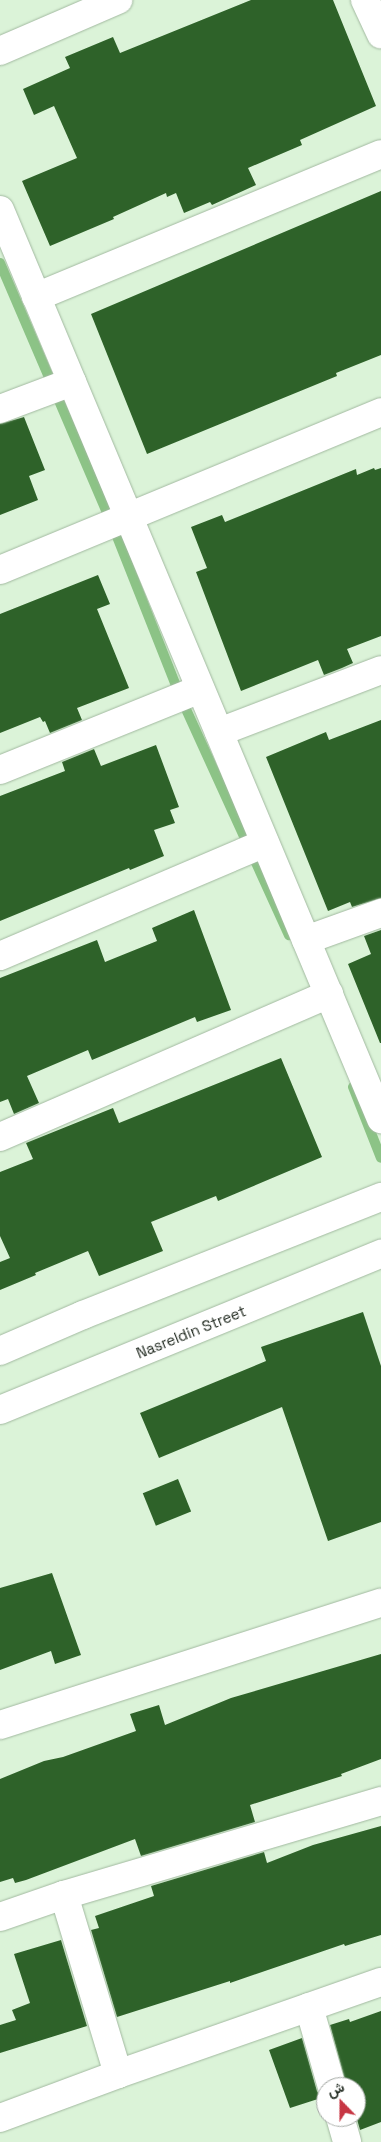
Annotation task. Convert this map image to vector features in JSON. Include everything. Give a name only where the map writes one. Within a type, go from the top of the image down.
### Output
[{"type":"street","points":[[0,51],[118,0]]},
{"type":"street","points":[[365,0],[381,36]]},
{"type":"street","points":[[36,297],[381,154]]},
{"type":"street","points":[[0,210],[381,1119]]},
{"type":"street","points":[[0,409],[72,382]]},
{"type":"street","points":[[0,570],[381,412]]},
{"type":"street","points":[[219,732],[381,670]]},
{"type":"street","points":[[0,770],[200,688]]},
{"type":"street","points":[[0,956],[265,843]]},
{"type":"street","points":[[306,940],[381,913]]},
{"type":"street","points":[[0,1137],[329,994]]},
{"type":"street","points":[[0,1351],[83,1315],[381,1196]]},
{"type":"street","name":"Nasreldin Street","points":[[0,1410],[381,1254]]},
{"type":"street","points":[[0,1725],[381,1603]]},
{"type":"street","points":[[0,1917],[64,1894],[381,1801]]},
{"type":"street","points":[[64,1894],[118,2074]]},
{"type":"street","points":[[0,2118],[118,2074],[381,1982]]},
{"type":"street","points":[[309,2007],[329,2077]]},
{"type":"street","points":[[343,2127],[347,2142]]},
{"type":"building","points":[[251,0],[333,0],[376,106],[300,140],[302,145],[248,168],[256,185],[212,205],[210,202],[184,213],[176,193],[167,197],[166,193],[113,217],[114,219],[50,246],[22,181],[77,158],[54,106],[34,115],[23,89],[70,68],[65,57],[113,37],[120,53]]},
{"type":"building","points":[[381,191],[381,355],[336,373],[337,376],[147,454],[91,314]]},
{"type":"building","points":[[24,417],[45,470],[29,476],[38,500],[0,515],[0,424]]},
{"type":"building","points":[[374,468],[375,470],[381,468],[381,636],[347,649],[353,663],[342,668],[324,675],[318,660],[241,691],[196,572],[207,568],[191,527],[222,515],[225,522],[356,469],[357,475]]},
{"type":"building","points":[[98,575],[110,604],[97,609],[129,688],[77,708],[82,720],[50,733],[45,721],[43,722],[40,717],[0,733],[0,614]]},
{"type":"building","points":[[381,720],[381,898],[352,907],[350,902],[328,911],[266,757],[326,732],[329,740]]},
{"type":"building","points":[[156,745],[179,807],[170,810],[175,823],[154,830],[164,856],[130,870],[129,868],[0,921],[0,796],[65,771],[62,762],[94,749],[101,766]]},
{"type":"building","points":[[194,910],[231,1010],[197,1022],[195,1017],[92,1060],[88,1050],[27,1076],[39,1103],[14,1114],[8,1099],[0,1102],[0,978],[97,940],[105,962],[157,941],[152,928]]},
{"type":"building","points":[[381,930],[380,1043],[348,964],[371,954],[364,936]]},
{"type":"building","points":[[281,1058],[322,1157],[218,1201],[216,1196],[151,1222],[163,1251],[99,1276],[88,1251],[0,1290],[0,1262],[10,1258],[0,1236],[0,1172],[33,1159],[26,1143],[113,1108],[119,1123]]},
{"type":"building","points":[[363,1312],[381,1366],[381,1522],[328,1541],[282,1407],[159,1458],[140,1413],[266,1361],[261,1347]]},
{"type":"building","points":[[178,1479],[191,1511],[156,1526],[143,1493]]},
{"type":"building","points":[[52,1573],[81,1655],[55,1664],[51,1651],[0,1670],[0,1588]]},
{"type":"building","points":[[381,1654],[381,1759],[341,1774],[342,1776],[250,1805],[255,1822],[141,1856],[135,1839],[26,1880],[15,1883],[13,1878],[0,1882],[0,1779],[44,1761],[63,1757],[136,1731],[130,1714],[159,1705],[165,1725],[231,1698]]},
{"type":"building","points":[[381,1826],[381,1935],[345,1946],[344,1944],[230,1983],[230,1981],[117,2017],[91,1930],[99,1928],[95,1916],[154,1896],[151,1886],[264,1852],[267,1863],[313,1845]]},
{"type":"building","points":[[61,1940],[87,2026],[0,2053],[0,2025],[16,2020],[12,2010],[30,2003],[14,1954]]},
{"type":"building","points":[[381,2011],[381,2122],[360,2130],[359,2127],[366,2127],[366,2077],[344,2077],[330,2025],[349,2019],[350,2022]]},
{"type":"building","points":[[302,2038],[316,2087],[316,2100],[290,2108],[269,2050]]},
{"type":"waterway","points":[[0,263],[112,524],[180,696],[289,935]]},
{"type":"waterway","points":[[353,1087],[381,1158]]}]
